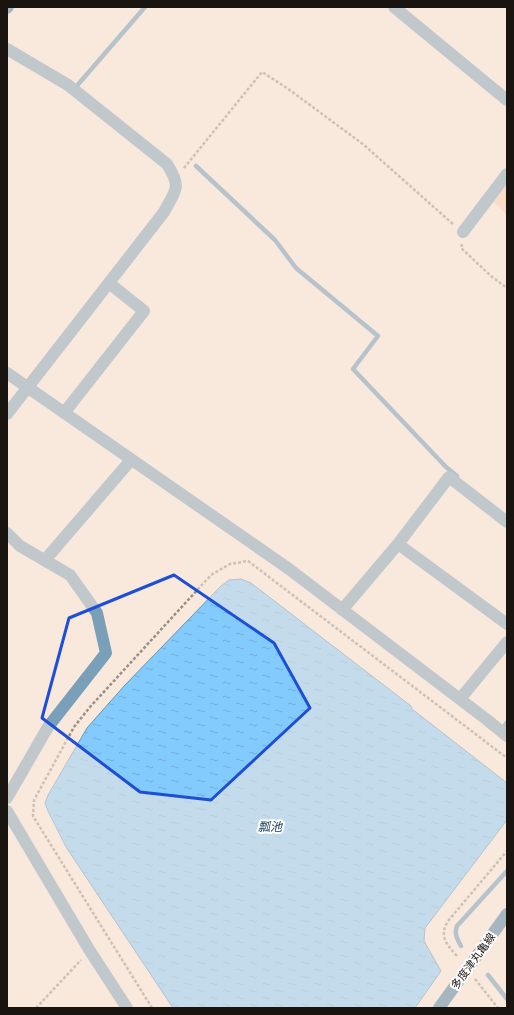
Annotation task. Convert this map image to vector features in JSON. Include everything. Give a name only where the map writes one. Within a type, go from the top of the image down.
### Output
[{"type":"main road","name":"多度津丸亀線","points":[[439,1008],[507,914]]},
{"type":"street","points":[[394,7],[507,100]]},
{"type":"street","points":[[7,49],[68,85],[167,164],[175,177],[176,189],[164,212],[7,414]]},
{"type":"street","points":[[463,232],[507,174]]},
{"type":"street","points":[[64,413],[144,312],[108,284]]},
{"type":"street","points":[[7,373],[289,569],[507,736]]},
{"type":"street","points":[[45,560],[131,460]]},
{"type":"street","points":[[342,610],[398,544],[449,477],[507,522]]},
{"type":"street","points":[[7,533],[20,546],[70,575],[97,613],[106,653],[48,728],[7,798]]},
{"type":"street","points":[[398,544],[507,624]]},
{"type":"street","points":[[460,699],[507,642]]},
{"type":"street","points":[[7,811],[90,951],[128,1008]]},
{"type":"path","points":[[175,177],[188,165],[262,72],[287,88],[364,146],[463,232],[461,248],[491,276],[507,288]]},
{"type":"path","points":[[152,1008],[33,816],[34,800],[74,727],[90,707],[211,575],[230,564],[248,561],[507,758]]},
{"type":"path","points":[[457,956],[444,939],[444,928],[448,921],[507,851]]},
{"type":"path","points":[[36,1008],[90,951]]},
{"type":"path","points":[[475,979],[498,1008]]},
{"type":"highlighted area","points":[[174,575],[274,643],[310,708],[211,800],[140,792],[42,718],[69,618]]},
{"type":"shaded area","points":[[507,186],[507,215],[493,202]]},
{"type":"water","name":"瓢池","points":[[241,579],[251,583],[411,706],[412,709],[507,783],[507,820],[425,928],[424,941],[441,971],[415,1008],[173,1008],[66,847],[48,811],[45,803],[48,795],[87,728],[125,685],[221,586],[229,580]]},
{"type":"waterway","points":[[75,88],[145,7]]},
{"type":"waterway","points":[[196,166],[275,240],[296,268],[378,336],[353,369],[446,467],[457,476]]},
{"type":"waterway","points":[[507,722],[505,725],[507,727]]},
{"type":"waterway","points":[[461,946],[456,936],[457,926],[507,871]]},
{"type":"waterway","points":[[488,975],[507,999]]}]
